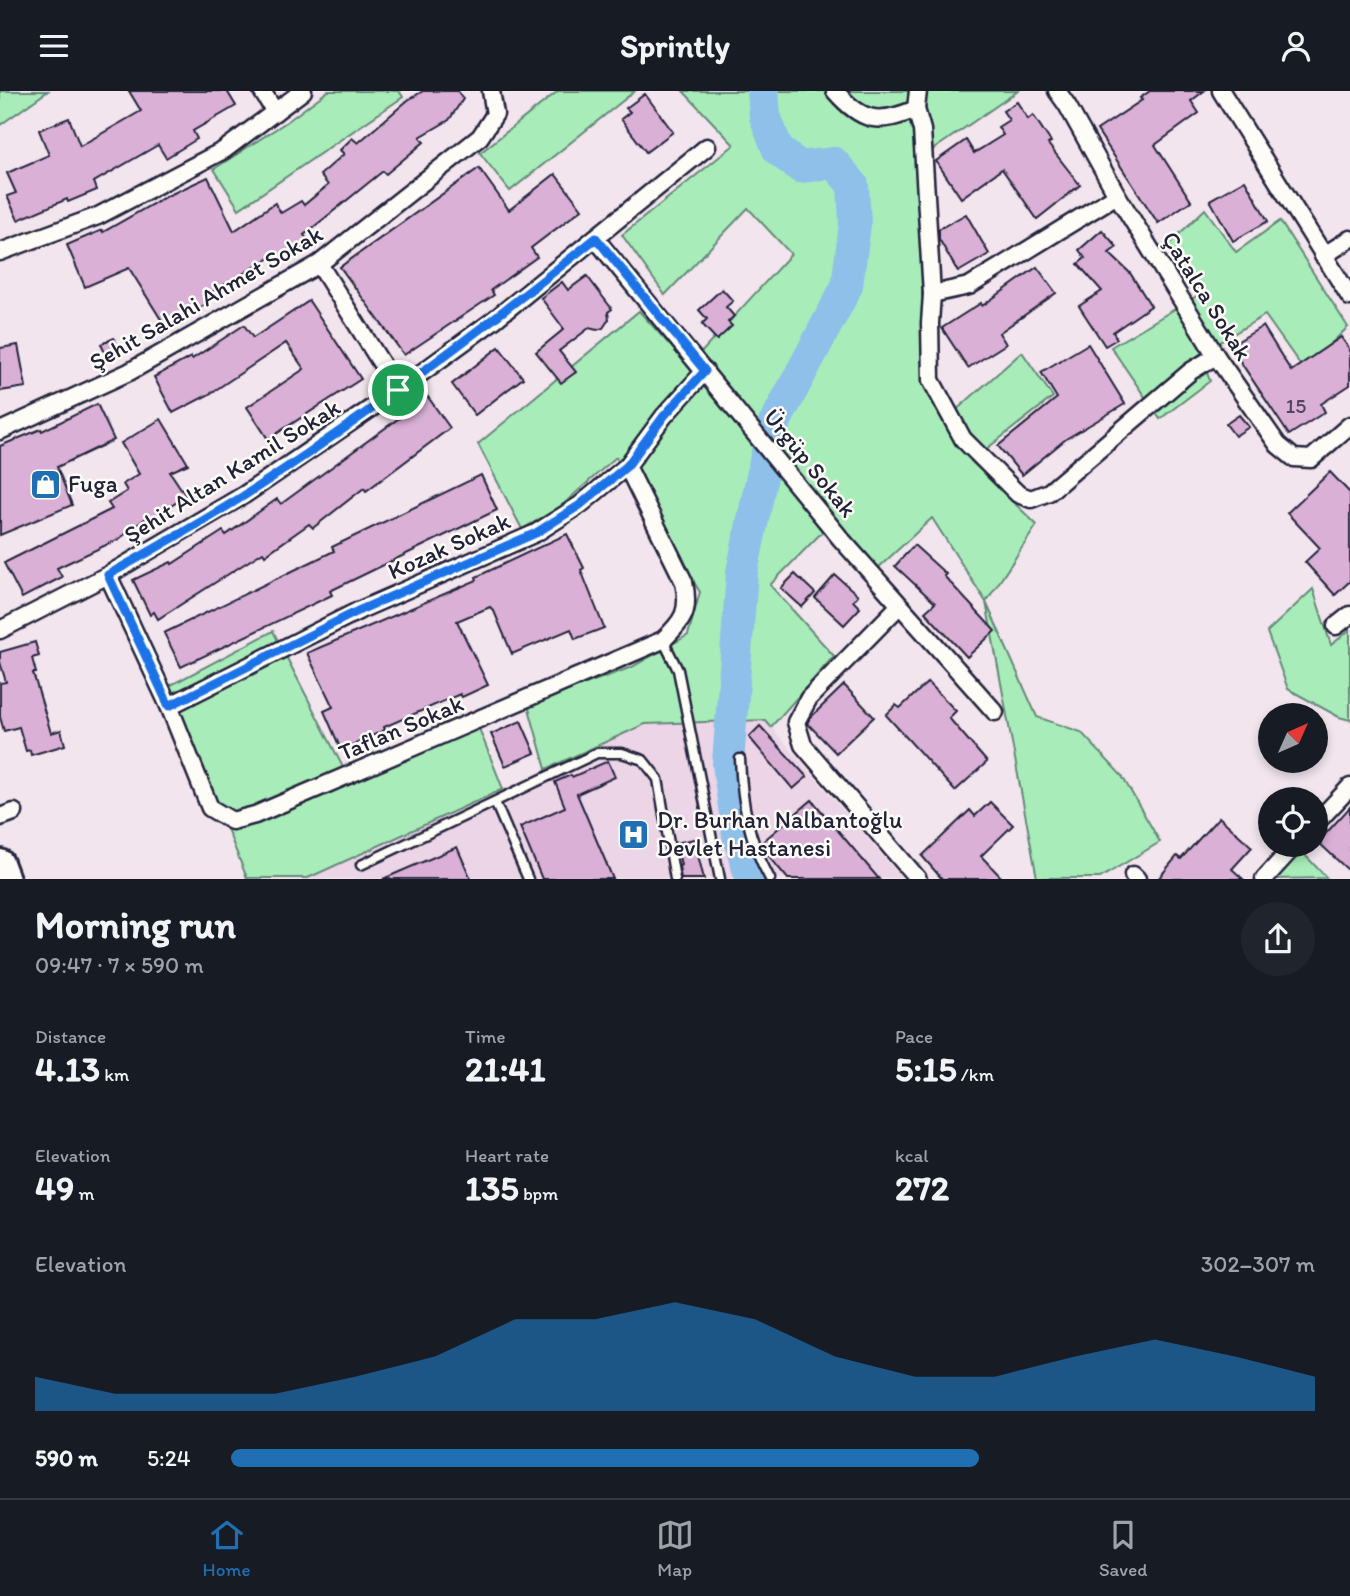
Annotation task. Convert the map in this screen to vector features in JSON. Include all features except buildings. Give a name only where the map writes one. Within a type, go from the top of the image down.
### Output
[{"type":"main road","points":[[0,863],[6,879]]},
{"type":"street","points":[[262,91],[275,112]]},
{"type":"street","points":[[0,252],[98,216],[224,150],[303,91]]},
{"type":"street","name":"Şehit Salahi Ahmet Sokak","points":[[0,431],[129,372],[319,264],[480,137],[495,114],[491,91]]},
{"type":"street","points":[[835,91],[849,108],[869,118],[893,118],[916,109]]},
{"type":"street","points":[[918,91],[916,109],[923,142],[932,294],[931,380],[963,439],[1018,494],[1031,499],[1049,492],[1191,371],[1216,356]]},
{"type":"street","name":"Çatalca Sokak","points":[[1057,91],[1068,105],[1117,195],[1216,356],[1278,445],[1294,458],[1311,459],[1350,425]]},
{"type":"street","points":[[1222,91],[1350,297]]},
{"type":"street","name":"Şehit Altan Kamil Sokak","points":[[0,630],[108,575],[244,495],[398,390],[494,320],[707,147]]},
{"type":"street","points":[[932,294],[970,286],[1117,195]]},
{"type":"street","name":"Ürgüp Sokak","points":[[596,238],[899,606],[995,712]]},
{"type":"street","points":[[1324,255],[1350,239]]},
{"type":"street","points":[[319,264],[398,390]]},
{"type":"street","name":"Kozak Sokak","points":[[169,706],[360,610],[536,533],[580,505],[627,466],[664,416],[705,371]]},
{"type":"street","name":"Taflan Sokak","points":[[108,575],[169,706],[210,808],[232,821],[255,815],[663,640],[679,625],[688,602],[684,582],[627,466]]},
{"type":"street","points":[[899,606],[809,698],[796,722],[803,745],[918,879]]},
{"type":"street","points":[[1336,626],[1350,615]]},
{"type":"street","points":[[1328,810],[1350,787]]},
{"type":"street","points":[[1264,879],[1284,857]]},
{"type":"lane","points":[[663,640],[678,670],[720,879]]},
{"type":"lane","points":[[361,865],[597,753],[622,753],[643,760],[658,779],[675,879]]},
{"type":"lane","points":[[740,758],[742,799],[750,834],[770,879]]},
{"type":"lane","points":[[495,802],[528,879]]},
{"type":"shaded area","name":"Dr. Burhan Nalbantoğlu Devlet Hastanesi","points":[[765,720],[902,878],[308,879],[645,724]]},
{"type":"green space","points":[[0,91],[48,91],[0,125]]},
{"type":"green space","points":[[328,91],[399,91],[403,97],[239,209],[214,169],[288,121]]},
{"type":"green space","points":[[558,91],[635,91],[510,191],[480,153]]},
{"type":"green space","points":[[683,91],[1018,91],[918,160],[926,386],[945,420],[1022,352],[1053,397],[971,461],[1037,525],[986,602],[932,518],[876,570],[834,520],[770,585],[834,656],[771,727],[765,720],[645,724],[546,769],[528,705],[632,667],[688,635],[700,592],[616,457],[559,508],[522,529],[478,444],[639,311],[689,366],[791,254],[748,208],[665,295],[622,235],[734,145]]},
{"type":"green space","points":[[1205,209],[1236,252],[1280,221],[1348,327],[1304,370],[1265,315],[1200,354],[1210,381],[1160,419],[1111,347],[1200,294],[1169,244]]},
{"type":"green space","points":[[1313,589],[1331,645],[1350,630],[1350,720],[1328,711],[1328,703],[1314,703],[1288,689],[1267,632]]},
{"type":"green space","points":[[986,602],[1037,717],[1081,732],[1122,776],[1160,842],[1100,878],[1037,878]]},
{"type":"green space","points":[[273,631],[349,779],[478,726],[503,789],[308,878],[247,878],[169,686]]},
{"type":"green space","points":[[1292,857],[1307,857],[1327,878],[1272,879]]},
{"type":"waterway","points":[[751,879],[738,835],[728,764],[742,572],[772,428],[847,286],[855,224],[853,185],[834,163],[800,167],[778,150],[765,116],[763,91]]},
{"type":"place","name":"Fuga","points":[[45,484]]},
{"type":"place","name":"Dr. Burhan Nalbantoğlu Devlet Hastanesi","points":[[634,834]]},
{"type":"route","points":[[596,238],[705,371],[664,416],[627,466],[580,505],[536,533],[360,610],[169,706],[108,575],[244,495],[398,390],[494,320],[596,238]]}]
